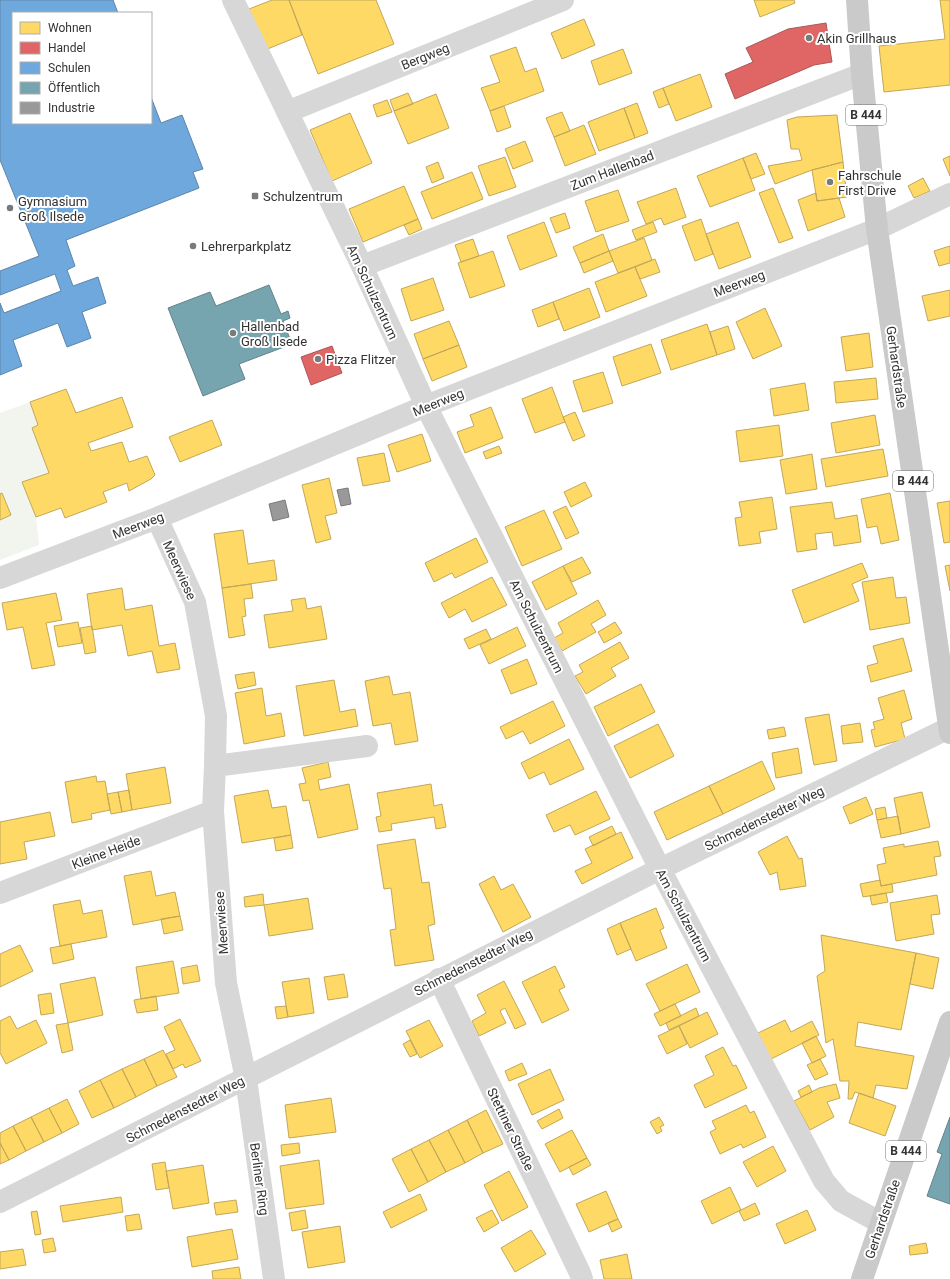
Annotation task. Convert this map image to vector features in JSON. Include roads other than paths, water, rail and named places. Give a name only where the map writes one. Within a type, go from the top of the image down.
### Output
[{"type":"main road","name":"Gerhardstraße","points":[[857,0],[862,74],[877,230],[950,731]]},
{"type":"main road","name":"Gerhardstraße","points":[[862,1279],[950,1022]]},
{"type":"street","name":"Am Schulzentrum","points":[[233,0],[362,266],[426,406],[660,869],[824,1181],[841,1202],[881,1223]]},
{"type":"street","name":"Bergweg","points":[[287,112],[563,0]]},
{"type":"street","name":"Zum Hallenbad","points":[[362,266],[862,74]]},
{"type":"street","name":"Meerweg","points":[[0,578],[157,518],[426,406],[877,230],[950,194]]},
{"type":"street","name":"Meerwiese","points":[[157,518],[195,602],[216,716],[213,811],[226,983],[246,1079]]},
{"type":"street","name":"Schmedenstedter Weg","points":[[0,1202],[246,1079],[439,979],[660,869],[950,731]]},
{"type":"street","points":[[215,766],[367,746]]},
{"type":"street","name":"Kleine Heide","points":[[0,893],[213,811]]},
{"type":"street","name":"Stettiner Straße","points":[[439,979],[582,1279]]},
{"type":"street","name":"Berliner Ring","points":[[246,1079],[274,1279]]},
{"type":"place","name":"Akin Grillhaus","points":[[809,38]]},
{"type":"place","name":"Fahrschule First Drive","points":[[830,182]]},
{"type":"place","name":"Schulzentrum","points":[[255,196]]},
{"type":"place","name":"Gymnasium Groß Ilsede","points":[[10,208]]},
{"type":"place","name":"Lehrerparkplatz","points":[[193,246]]},
{"type":"place","name":"Hallenbad Groß Ilsede","points":[[233,333]]},
{"type":"place","name":"Pizza Flitzer","points":[[318,359]]}]
